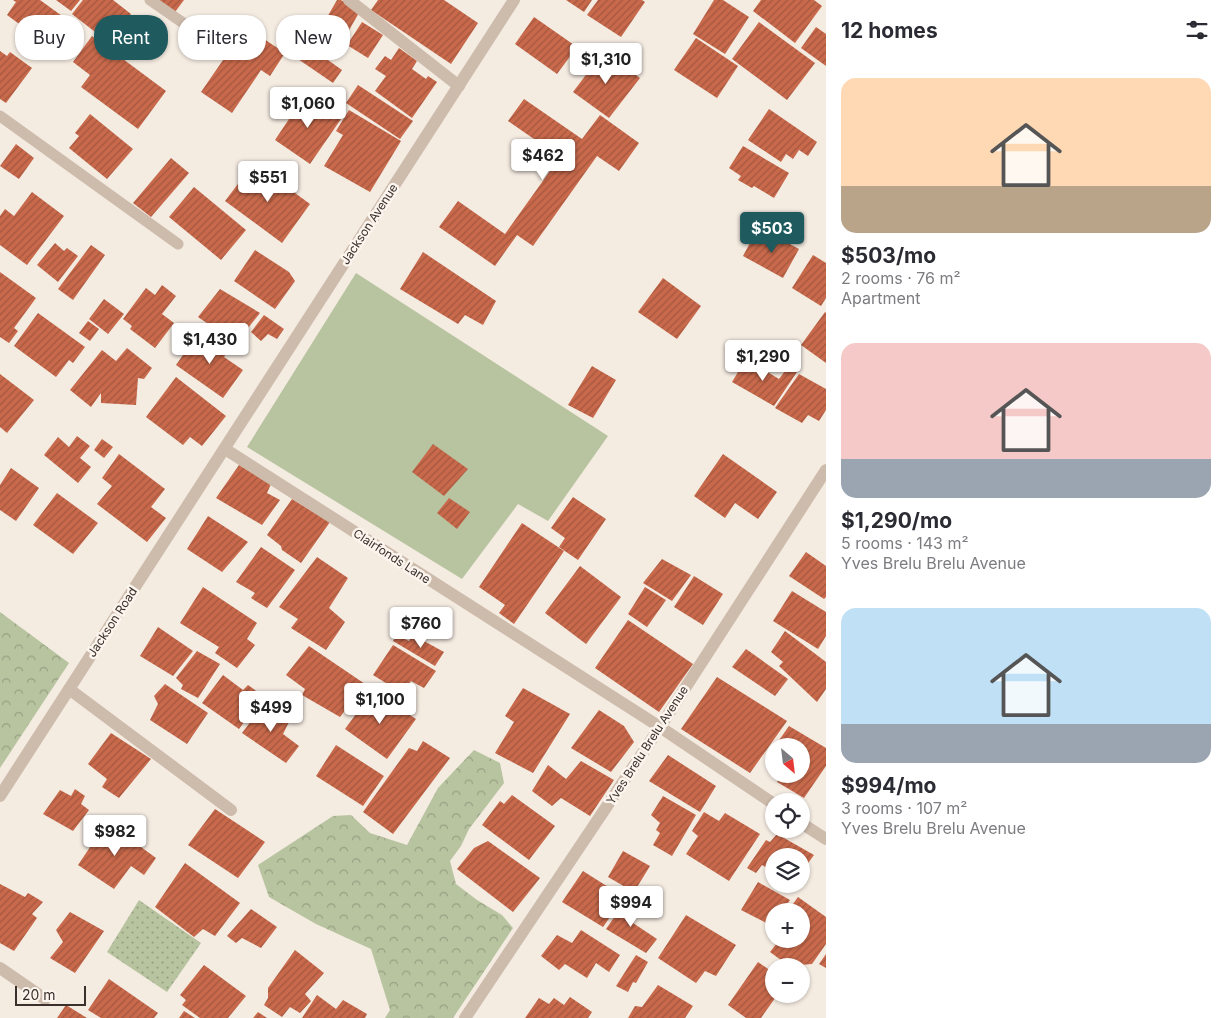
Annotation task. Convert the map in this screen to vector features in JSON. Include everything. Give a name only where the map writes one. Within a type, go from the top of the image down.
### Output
[{"type":"street","points":[[349,0],[459,86]]},
{"type":"street","name":"Jackson Avenue","points":[[225,449],[387,194],[514,0]]},
{"type":"street","name":"Jackson Road","points":[[0,796],[225,449]]},
{"type":"street","name":"Clairfonds Lane","points":[[225,449],[660,727],[765,798]]},
{"type":"street","name":"Yves Brelu Brelu Avenue","points":[[466,1018],[660,727],[826,470]]},
{"type":"street","points":[[69,689],[232,810]]},
{"type":"street","points":[[810,829],[826,839]]},
{"type":"street","points":[[0,968],[45,999]]},
{"type":"lane","points":[[150,0],[178,19]]},
{"type":"lane","points":[[0,116],[178,244]]},
{"type":"green space","points":[[356,273],[608,436],[548,521],[518,504],[462,579],[247,447]]},
{"type":"green space","points":[[0,612],[69,663],[0,768]]},
{"type":"green space","points":[[474,750],[500,763],[504,783],[469,829],[461,846],[450,861],[456,884],[477,900],[502,915],[513,928],[453,1018],[385,1018],[390,1010],[371,949],[316,924],[269,897],[258,865],[333,816],[351,815],[370,833],[407,845],[438,788]]},
{"type":"green space","points":[[139,900],[201,943],[167,992],[107,952]]},
{"type":"building","points":[[13,0],[40,0],[61,15],[15,15],[15,21],[7,15],[16,2]]},
{"type":"building","points":[[56,0],[80,0],[71,11]]},
{"type":"building","points":[[83,0],[113,0],[131,14],[94,15],[94,31],[84,23],[84,15],[72,14]]},
{"type":"building","points":[[159,0],[184,0],[175,12]]},
{"type":"building","points":[[337,0],[341,0],[360,11],[350,28],[350,15],[328,15]]},
{"type":"building","points":[[378,0],[444,0],[478,23],[451,64],[371,10]]},
{"type":"building","points":[[566,0],[592,0],[584,12]]},
{"type":"building","points":[[598,0],[642,0],[645,2],[621,37],[587,15]]},
{"type":"building","points":[[714,0],[723,0],[749,17],[725,54],[693,34]]},
{"type":"building","points":[[761,0],[814,0],[822,6],[795,43],[753,11]]},
{"type":"building","points":[[534,17],[577,47],[557,74],[515,44]]},
{"type":"building","points":[[362,22],[383,35],[368,58],[350,47],[350,40]]},
{"type":"building","points":[[759,22],[815,63],[787,100],[732,59]]},
{"type":"building","points":[[816,27],[826,34],[826,66],[801,48]]},
{"type":"building","points":[[92,36],[94,37],[94,60],[124,60],[166,91],[138,129],[81,87],[90,75],[73,62],[74,60],[84,60],[84,47]]},
{"type":"building","points":[[696,38],[738,66],[717,98],[674,70]]},
{"type":"building","points":[[266,40],[276,47],[276,60],[280,60],[270,76],[261,70],[232,113],[201,92],[223,60],[266,60]]},
{"type":"building","points":[[399,48],[417,61],[412,69],[426,79],[428,76],[437,82],[412,118],[375,91],[386,76],[375,69],[385,56],[391,60]]},
{"type":"building","points":[[0,51],[7,56],[10,52],[15,56],[15,60],[21,60],[32,68],[6,103],[0,99]]},
{"type":"building","points":[[604,51],[640,78],[609,118],[573,92]]},
{"type":"building","points":[[299,60],[328,60],[342,70],[333,83]]},
{"type":"building","points":[[358,85],[413,121],[400,139],[346,103]]},
{"type":"building","points":[[305,95],[341,119],[310,164],[275,140]]},
{"type":"building","points":[[524,99],[582,139],[600,115],[639,143],[619,171],[597,156],[533,246],[517,235],[495,266],[439,227],[458,201],[505,234],[560,157],[508,121]]},
{"type":"building","points":[[769,109],[817,142],[808,156],[799,150],[793,159],[786,154],[781,162],[748,140]]},
{"type":"building","points":[[349,110],[401,141],[370,192],[324,166],[343,135],[336,131]]},
{"type":"building","points":[[90,114],[133,149],[107,179],[69,148],[79,136],[75,133]]},
{"type":"building","points":[[16,144],[34,158],[19,179],[0,166]]},
{"type":"building","points":[[743,146],[789,173],[774,198],[754,186],[752,188],[738,180],[741,176],[729,168]]},
{"type":"building","points":[[171,158],[189,173],[151,217],[133,203]]},
{"type":"building","points":[[254,163],[310,204],[282,243],[225,201]]},
{"type":"building","points":[[194,187],[246,230],[221,260],[169,217]]},
{"type":"building","points":[[32,192],[64,216],[27,265],[0,245],[0,216],[5,209],[14,216]]},
{"type":"building","points":[[766,231],[799,249],[783,278],[743,256],[751,241],[759,243]]},
{"type":"building","points":[[55,243],[64,251],[67,248],[78,256],[58,282],[37,265]]},
{"type":"building","points":[[91,245],[105,255],[73,300],[58,289]]},
{"type":"building","points":[[255,250],[289,272],[295,281],[275,309],[234,281]]},
{"type":"building","points":[[423,252],[496,301],[483,325],[465,315],[458,324],[400,289]]},
{"type":"building","points":[[813,255],[826,263],[826,298],[821,306],[792,288]]},
{"type":"building","points":[[0,272],[36,298],[14,328],[18,331],[9,343],[0,337]]},
{"type":"building","points":[[663,278],[701,306],[677,339],[638,312]]},
{"type":"building","points":[[162,285],[176,296],[162,314],[174,323],[155,348],[130,329],[132,326],[123,319],[146,288],[155,295]]},
{"type":"building","points":[[220,289],[260,313],[236,343],[198,317]]},
{"type":"building","points":[[104,299],[124,314],[108,334],[89,319]]},
{"type":"building","points":[[38,313],[85,347],[73,363],[69,360],[56,377],[14,346]]},
{"type":"building","points":[[826,313],[826,363],[801,345]]},
{"type":"building","points":[[264,315],[284,329],[277,339],[268,334],[261,341],[251,332]]},
{"type":"building","points":[[88,321],[99,329],[90,341],[79,333]]},
{"type":"building","points":[[197,335],[208,342],[212,337],[229,349],[224,357],[243,370],[223,398],[176,365]]},
{"type":"building","points":[[127,348],[152,368],[144,379],[138,378],[136,405],[101,403],[101,393],[91,407],[70,390],[102,350],[116,361]]},
{"type":"building","points":[[746,359],[779,379],[788,367],[797,372],[774,406],[732,382]]},
{"type":"building","points":[[592,366],[616,380],[593,418],[568,405]]},
{"type":"building","points":[[0,374],[34,400],[7,433],[0,427]]},
{"type":"building","points":[[799,374],[826,389],[826,410],[819,421],[808,415],[802,423],[775,408]]},
{"type":"building","points":[[176,377],[226,416],[202,446],[190,437],[183,445],[146,417]]},
{"type":"building","points":[[77,436],[90,446],[80,458],[91,467],[78,483],[44,455],[58,437],[69,447]]},
{"type":"building","points":[[102,439],[113,447],[104,458],[94,450]]},
{"type":"building","points":[[433,444],[468,469],[444,496],[412,472]]},
{"type":"building","points":[[119,454],[165,489],[151,507],[166,518],[147,542],[97,504],[112,486],[102,478]]},
{"type":"building","points":[[723,454],[777,492],[758,519],[735,503],[725,518],[694,496]]},
{"type":"building","points":[[239,465],[271,484],[267,493],[280,500],[262,525],[216,498]]},
{"type":"building","points":[[11,468],[39,488],[16,521],[0,510],[0,485]]},
{"type":"building","points":[[57,493],[98,523],[73,554],[33,525]]},
{"type":"building","points":[[573,497],[606,519],[578,560],[559,547],[565,538],[551,528]]},
{"type":"building","points":[[449,498],[470,512],[457,529],[437,513]]},
{"type":"building","points":[[292,499],[330,522],[301,563],[282,550],[281,546],[267,535]]},
{"type":"building","points":[[208,516],[248,542],[222,572],[187,549]]},
{"type":"building","points":[[522,523],[564,551],[514,624],[499,613],[505,605],[479,587]]},
{"type":"building","points":[[261,547],[295,570],[267,608],[251,598],[255,593],[236,582]]},
{"type":"building","points":[[806,552],[826,566],[826,597],[824,599],[789,576]]},
{"type":"building","points":[[317,557],[348,578],[329,608],[345,622],[326,650],[291,628],[298,619],[279,607]]},
{"type":"building","points":[[662,559],[691,575],[672,601],[643,583]]},
{"type":"building","points":[[580,566],[621,597],[586,644],[545,613]]},
{"type":"building","points":[[694,576],[723,594],[703,625],[674,607]]},
{"type":"building","points":[[203,587],[257,623],[247,639],[255,645],[237,668],[215,653],[219,647],[180,623]]},
{"type":"building","points":[[645,587],[666,600],[647,627],[628,614]]},
{"type":"building","points":[[792,591],[826,612],[826,636],[818,649],[773,621]]},
{"type":"building","points":[[405,608],[421,618],[414,630],[396,620]]},
{"type":"building","points":[[628,620],[693,664],[659,712],[595,668]]},
{"type":"building","points":[[158,627],[193,651],[173,676],[140,656]]},
{"type":"building","points":[[785,631],[826,662],[826,689],[817,702],[779,666],[783,662],[771,652]]},
{"type":"building","points":[[397,635],[409,641],[413,635],[444,652],[435,666],[393,641]]},
{"type":"building","points":[[393,645],[436,671],[424,688],[411,681],[402,693],[373,675]]},
{"type":"building","points":[[309,646],[365,684],[340,717],[302,695],[305,689],[286,675]]},
{"type":"building","points":[[746,649],[788,679],[775,696],[732,667]]},
{"type":"building","points":[[197,651],[220,664],[198,698],[181,689],[183,685],[176,678]]},
{"type":"building","points":[[223,675],[243,690],[248,685],[263,696],[239,729],[202,703]]},
{"type":"building","points":[[717,677],[787,721],[775,738],[765,738],[765,752],[750,773],[681,729]]},
{"type":"building","points":[[165,684],[208,713],[187,744],[150,720],[158,704],[154,696]]},
{"type":"building","points":[[523,688],[570,714],[533,773],[495,753],[514,722],[505,716]]},
{"type":"building","points":[[373,691],[416,719],[387,759],[345,729]]},
{"type":"building","points":[[264,704],[290,720],[283,734],[299,746],[286,763],[242,733]]},
{"type":"building","points":[[599,710],[624,726],[634,742],[611,772],[571,748]]},
{"type":"building","points":[[789,726],[809,738],[781,738]]},
{"type":"building","points":[[111,733],[151,759],[119,798],[102,787],[107,779],[88,764]]},
{"type":"building","points":[[810,738],[826,748],[826,766],[807,793],[796,793],[779,783],[810,783]]},
{"type":"building","points":[[423,741],[450,758],[393,834],[363,812],[409,748],[417,751]]},
{"type":"building","points":[[336,745],[384,776],[363,806],[316,776]]},
{"type":"building","points":[[668,755],[716,786],[700,812],[649,781]]},
{"type":"building","points":[[581,761],[614,780],[590,816],[561,798],[552,806],[532,791],[548,765],[566,779]]},
{"type":"building","points":[[75,789],[85,796],[81,804],[89,810],[73,831],[43,814],[60,790],[71,796]]},
{"type":"building","points":[[512,795],[555,826],[529,860],[482,825],[500,801],[504,804]]},
{"type":"building","points":[[663,796],[696,815],[672,856],[653,845],[660,833],[656,830],[660,823],[651,815]]},
{"type":"building","points":[[215,809],[265,842],[238,878],[188,845]]},
{"type":"building","points":[[704,812],[719,821],[725,813],[760,834],[729,881],[686,854],[698,836],[692,831]]},
{"type":"building","points":[[107,822],[156,858],[144,875],[131,866],[114,889],[78,865]]},
{"type":"building","points":[[774,838],[784,838],[802,848],[765,848],[765,867],[762,865],[756,873],[747,868],[766,840],[770,842]]},
{"type":"building","points":[[488,841],[540,878],[513,912],[457,869],[474,848]]},
{"type":"building","points":[[623,851],[650,866],[634,892],[608,877]]},
{"type":"building","points":[[185,863],[240,903],[215,936],[203,929],[194,937],[155,907]]},
{"type":"building","points":[[583,871],[624,897],[603,927],[562,902]]},
{"type":"building","points":[[758,882],[765,886],[765,893],[778,893],[790,900],[788,903],[765,903],[765,922],[741,910]]},
{"type":"building","points":[[0,884],[25,897],[28,893],[43,902],[32,914],[37,918],[14,951],[0,943]]},
{"type":"building","points":[[798,897],[806,903],[794,903]]},
{"type":"building","points":[[627,899],[640,908],[633,923],[657,939],[646,953],[606,929]]},
{"type":"building","points":[[810,906],[826,917],[826,944],[812,964],[810,964],[810,958],[778,958],[770,952],[773,948],[810,948]]},
{"type":"building","points":[[251,909],[277,927],[261,948],[242,938],[236,943],[227,936]]},
{"type":"building","points":[[70,912],[104,931],[75,973],[50,958],[63,942],[56,930]]},
{"type":"building","points":[[686,915],[736,945],[716,976],[705,971],[696,983],[658,958]]},
{"type":"building","points":[[581,930],[620,955],[609,972],[596,963],[587,978],[565,964],[559,970],[541,956],[557,935],[572,943]]},
{"type":"building","points":[[295,950],[324,973],[305,994],[311,1001],[300,1013],[290,1007],[282,1017],[264,1005],[268,998],[268,988]]},
{"type":"building","points":[[826,954],[826,968],[819,964]]},
{"type":"building","points":[[636,955],[648,962],[636,983],[633,982],[628,992],[616,986]]},
{"type":"building","points":[[758,962],[765,967],[765,1003],[772,1003],[761,1018],[746,1018],[728,1005]]},
{"type":"building","points":[[204,965],[246,996],[228,1018],[200,1018],[182,1005],[186,1000],[180,995]]},
{"type":"building","points":[[109,979],[158,1013],[154,1018],[101,1018],[88,1010]]},
{"type":"building","points":[[658,985],[693,1006],[685,1018],[628,1018],[635,1006],[642,1007]]},
{"type":"building","points":[[317,995],[336,1009],[343,1000],[367,1014],[365,1018],[302,1018]]},
{"type":"building","points":[[570,997],[592,1012],[588,1018],[525,1018],[539,998],[549,1004],[554,998],[564,1005]]},
{"type":"building","points":[[66,1005],[87,1018],[57,1018]]},
{"type":"building","points":[[184,1011],[195,1018],[179,1018]]},
{"type":"building","points":[[258,1012],[267,1018],[253,1018]]}]
